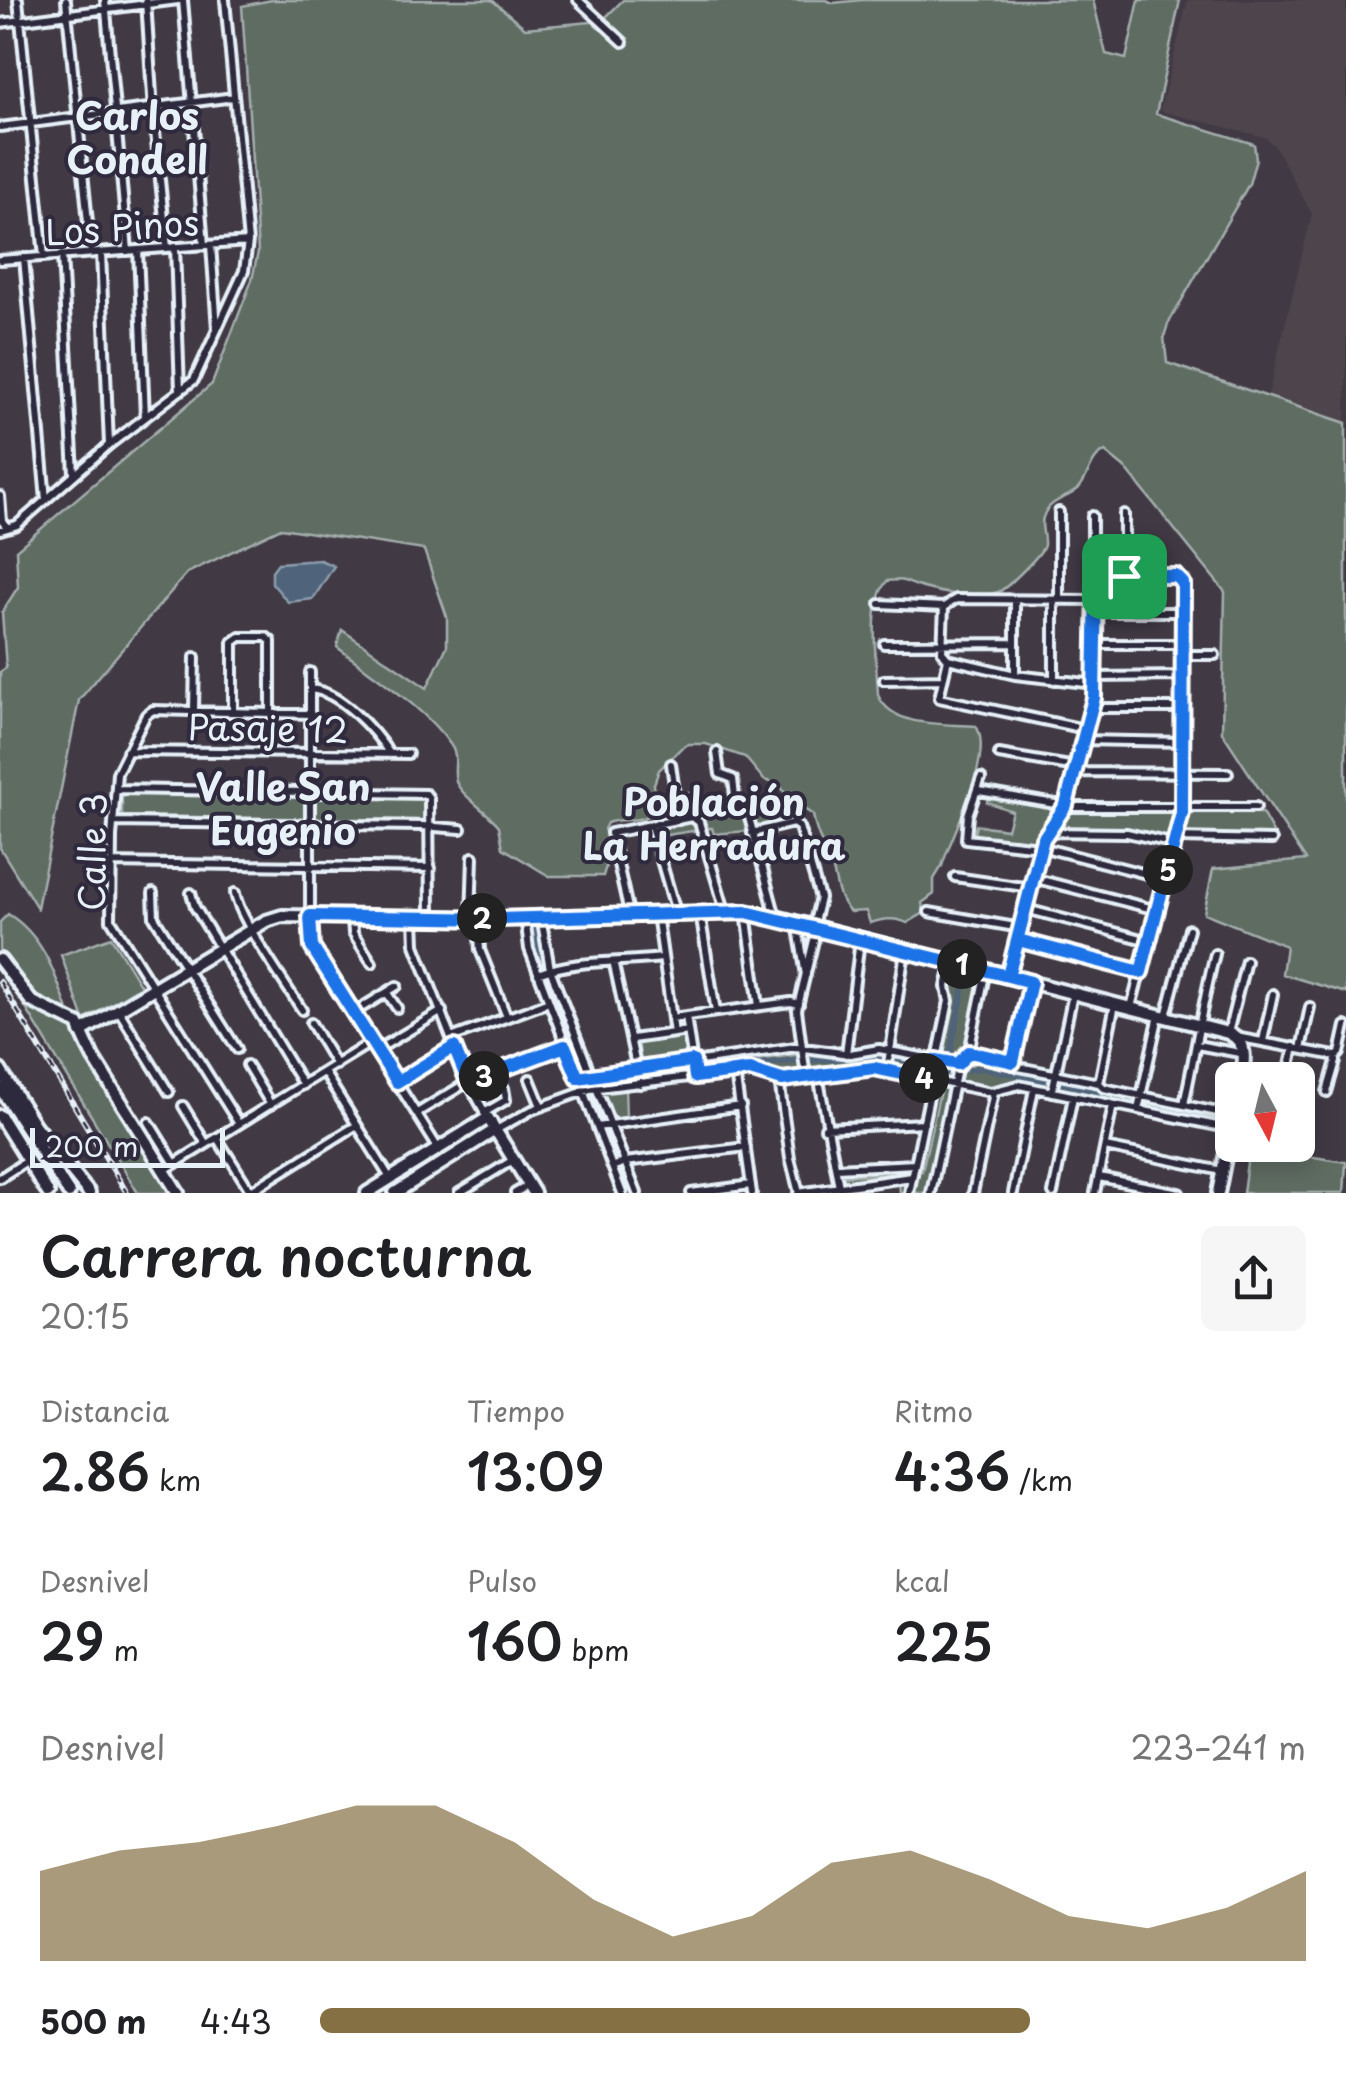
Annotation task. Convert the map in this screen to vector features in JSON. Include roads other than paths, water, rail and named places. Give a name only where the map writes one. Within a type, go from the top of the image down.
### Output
[{"type":"street","points":[[18,0],[44,256]]},
{"type":"street","points":[[66,0],[91,253]]},
{"type":"street","points":[[0,23],[106,5],[180,0],[217,332]]},
{"type":"street","points":[[0,496],[4,529],[17,525],[108,445],[180,392],[196,376],[217,332],[244,271],[248,242],[224,0]]},
{"type":"street","points":[[578,0],[623,42]]},
{"type":"street","points":[[146,2],[153,107],[171,248],[180,392]]},
{"type":"street","points":[[106,5],[128,251]]},
{"type":"street","points":[[0,127],[234,97]]},
{"type":"street","name":"Los Pinos","points":[[0,260],[248,242]]},
{"type":"street","points":[[138,250],[145,417]]},
{"type":"street","points":[[101,253],[108,445]]},
{"type":"street","points":[[62,256],[74,475]]},
{"type":"street","points":[[24,258],[46,500]]},
{"type":"street","points":[[1054,680],[1059,512]]},
{"type":"street","points":[[1124,514],[1124,576]]},
{"type":"street","points":[[1008,976],[1041,847],[1046,832],[1066,805],[1091,708],[1097,580],[1092,572],[1092,516]]},
{"type":"street","points":[[1097,580],[1124,576],[1181,579],[1183,808],[1132,1007]]},
{"type":"street","points":[[880,604],[944,606],[954,600],[1095,600]]},
{"type":"street","points":[[1015,600],[1015,675]]},
{"type":"street","points":[[944,606],[942,643],[948,659],[1054,680],[1183,676]]},
{"type":"street","points":[[1095,612],[1183,612]]},
{"type":"street","points":[[233,711],[235,638],[270,639],[271,712]]},
{"type":"street","points":[[884,644],[1015,643]]},
{"type":"street","points":[[1095,644],[1184,644]]},
{"type":"street","points":[[1184,655],[1215,655]]},
{"type":"street","points":[[194,657],[194,710],[311,714]]},
{"type":"street","points":[[948,659],[940,698],[1085,729]]},
{"type":"street","points":[[310,672],[312,947],[438,1149]]},
{"type":"street","points":[[884,680],[944,679]]},
{"type":"street","points":[[310,690],[322,691],[368,723],[390,754]]},
{"type":"street","points":[[1091,708],[1184,708]]},
{"type":"street","name":"Calle 3","points":[[194,710],[150,711],[118,770],[111,863],[112,924],[239,1124]]},
{"type":"street","points":[[1082,740],[1184,742]]},
{"type":"street","name":"Pasaje 12","points":[[127,750],[408,754]]},
{"type":"street","points":[[717,752],[720,774],[733,779],[736,805]]},
{"type":"street","points":[[999,754],[1075,770],[1228,773]]},
{"type":"street","points":[[671,764],[679,820]]},
{"type":"street","points":[[981,778],[968,816],[966,839],[1041,847],[1166,879]]},
{"type":"street","points":[[116,789],[426,794],[430,798],[430,918]]},
{"type":"street","points":[[979,790],[1066,805],[1256,807]]},
{"type":"street","points":[[629,914],[610,835],[616,830],[694,818],[700,812],[736,805],[748,812],[776,917]]},
{"type":"street","points":[[694,818],[699,822],[725,911]]},
{"type":"street","points":[[113,822],[422,826],[460,830]]},
{"type":"street","points":[[752,833],[793,824],[799,827],[820,898],[799,1004],[806,1077]]},
{"type":"street","points":[[651,826],[676,912]]},
{"type":"street","points":[[1046,832],[1127,832],[1176,841],[1272,840]]},
{"type":"street","points":[[472,857],[480,950],[507,1017]]},
{"type":"street","points":[[111,863],[431,868]]},
{"type":"street","points":[[955,877],[1031,888]]},
{"type":"street","points":[[1033,878],[1157,910]]},
{"type":"street","points":[[153,893],[154,917],[236,1049]]},
{"type":"street","points":[[191,893],[193,904],[303,1085]]},
{"type":"street","points":[[236,893],[238,904],[302,1010]]},
{"type":"street","points":[[1026,908],[1149,941]]},
{"type":"street","points":[[80,1028],[119,1011],[276,917],[475,918],[725,911],[797,922],[1232,1035],[1336,1057]]},
{"type":"street","points":[[657,912],[674,1033]]},
{"type":"street","points":[[700,912],[716,1012]]},
{"type":"street","points":[[746,912],[759,1006]]},
{"type":"street","points":[[929,912],[1021,928]]},
{"type":"street","points":[[541,915],[550,969],[637,1193]]},
{"type":"street","points":[[352,916],[353,933],[372,964]]},
{"type":"street","points":[[525,916],[527,944],[622,1193]]},
{"type":"street","points":[[414,917],[414,942],[468,1082],[531,1189],[515,1193]]},
{"type":"street","points":[[797,922],[806,979]]},
{"type":"street","points":[[1138,1110],[1189,928]]},
{"type":"street","points":[[846,1054],[860,938]]},
{"type":"street","points":[[1018,940],[1141,972]]},
{"type":"street","points":[[887,1071],[906,950]]},
{"type":"street","points":[[1184,1104],[1215,954]]},
{"type":"street","points":[[538,974],[598,962],[662,958]]},
{"type":"street","points":[[0,960],[31,1001],[80,1028],[92,1057],[178,1193]]},
{"type":"street","points":[[910,1193],[949,1002],[946,987],[952,962]]},
{"type":"street","points":[[1244,1062],[1245,1054],[1232,1035],[1246,962]]},
{"type":"street","points":[[614,964],[640,1084]]},
{"type":"street","points":[[931,1193],[953,1084],[958,1064],[969,1052],[986,970]]},
{"type":"street","points":[[1013,1062],[1031,982]]},
{"type":"street","points":[[353,1013],[397,986]]},
{"type":"street","points":[[1052,1092],[1074,992]]},
{"type":"street","points":[[387,993],[397,1008]]},
{"type":"street","points":[[1263,1041],[1272,994]]},
{"type":"street","points":[[397,1082],[453,1042],[549,1002]]},
{"type":"street","points":[[1099,1083],[1116,1003]]},
{"type":"street","points":[[672,1018],[799,1004]]},
{"type":"street","points":[[1293,1062],[1310,1007]]},
{"type":"street","points":[[119,1011],[169,1092]]},
{"type":"street","points":[[377,1050],[442,1012]]},
{"type":"street","points":[[686,1016],[695,1077]]},
{"type":"street","points":[[311,1023],[336,1064]]},
{"type":"street","points":[[1327,1092],[1346,1026]]},
{"type":"street","points":[[632,1039],[688,1031]]},
{"type":"street","points":[[164,1171],[370,1042]]},
{"type":"street","points":[[1197,1044],[1245,1054]]},
{"type":"street","points":[[416,1113],[468,1082],[565,1046]]},
{"type":"street","points":[[578,1078],[802,1047],[846,1054],[875,1049],[958,1064]]},
{"type":"street","points":[[969,1052],[1013,1062],[1018,1067],[1099,1083],[1104,1088],[1215,1110]]},
{"type":"street","points":[[246,1065],[271,1105]]},
{"type":"street","points":[[324,1072],[394,1193],[495,1130],[541,1106],[583,1091],[735,1072],[757,1071],[779,1080],[866,1068],[994,1092],[1016,1085],[1215,1123]]},
{"type":"street","points":[[0,1070],[46,1140],[89,1193]]},
{"type":"street","points":[[691,1193],[752,1189],[735,1072]]},
{"type":"street","points":[[818,1075],[838,1188]]},
{"type":"street","points":[[530,1079],[541,1106]]},
{"type":"street","points":[[779,1080],[799,1193],[912,1177]]},
{"type":"street","points":[[0,1088],[68,1193]]},
{"type":"street","points":[[367,1193],[486,1116],[506,1100],[504,1088]]},
{"type":"street","points":[[1013,1193],[1034,1089]]},
{"type":"street","points":[[972,1193],[994,1092]]},
{"type":"street","points":[[1053,1193],[1073,1097]]},
{"type":"street","points":[[1095,1193],[1113,1105]]},
{"type":"street","points":[[183,1106],[206,1144]]},
{"type":"street","points":[[597,1127],[741,1106]]},
{"type":"street","points":[[0,1117],[48,1193]]},
{"type":"street","points":[[148,1122],[175,1164]]},
{"type":"street","points":[[825,1128],[924,1123]]},
{"type":"street","points":[[217,1138],[252,1192],[357,1125]]},
{"type":"street","points":[[612,1168],[625,1162],[746,1147]]},
{"type":"street","points":[[1104,1147],[1222,1171]]},
{"type":"street","points":[[0,1178],[28,1160]]},
{"type":"street","points":[[460,1193],[513,1160]]},
{"type":"street","points":[[1218,1193],[1224,1162]]},
{"type":"street","points":[[836,1168],[915,1164]]},
{"type":"street","points":[[1098,1177],[1179,1193]]},
{"type":"water","points":[[320,560],[334,566],[313,599],[288,602],[272,583],[272,571],[278,563]]},
{"type":"waterway","points":[[536,924],[536,950],[579,1064]]},
{"type":"waterway","points":[[949,1059],[965,981]]},
{"type":"waterway","points":[[810,1060],[882,1057]]},
{"type":"waterway","points":[[897,1059],[931,1066]]},
{"type":"waterway","points":[[700,1070],[800,1060]]},
{"type":"waterway","points":[[960,1070],[985,1068],[1051,1082]]},
{"type":"waterway","points":[[939,1069],[946,1076],[952,1073]]},
{"type":"waterway","points":[[644,1077],[689,1071]]},
{"type":"waterway","points":[[606,1081],[636,1077]]},
{"type":"waterway","points":[[1058,1083],[1136,1099]]},
{"type":"waterway","points":[[1144,1101],[1215,1119]]},
{"type":"railway","points":[[0,982],[127,1193]]},
{"type":"district","name":"Carlos Condell","points":[[137,136]]},
{"type":"district","name":"Valle San Eugenio","points":[[283,807]]},
{"type":"district","name":"Población La Herradura","points":[[714,822]]}]
